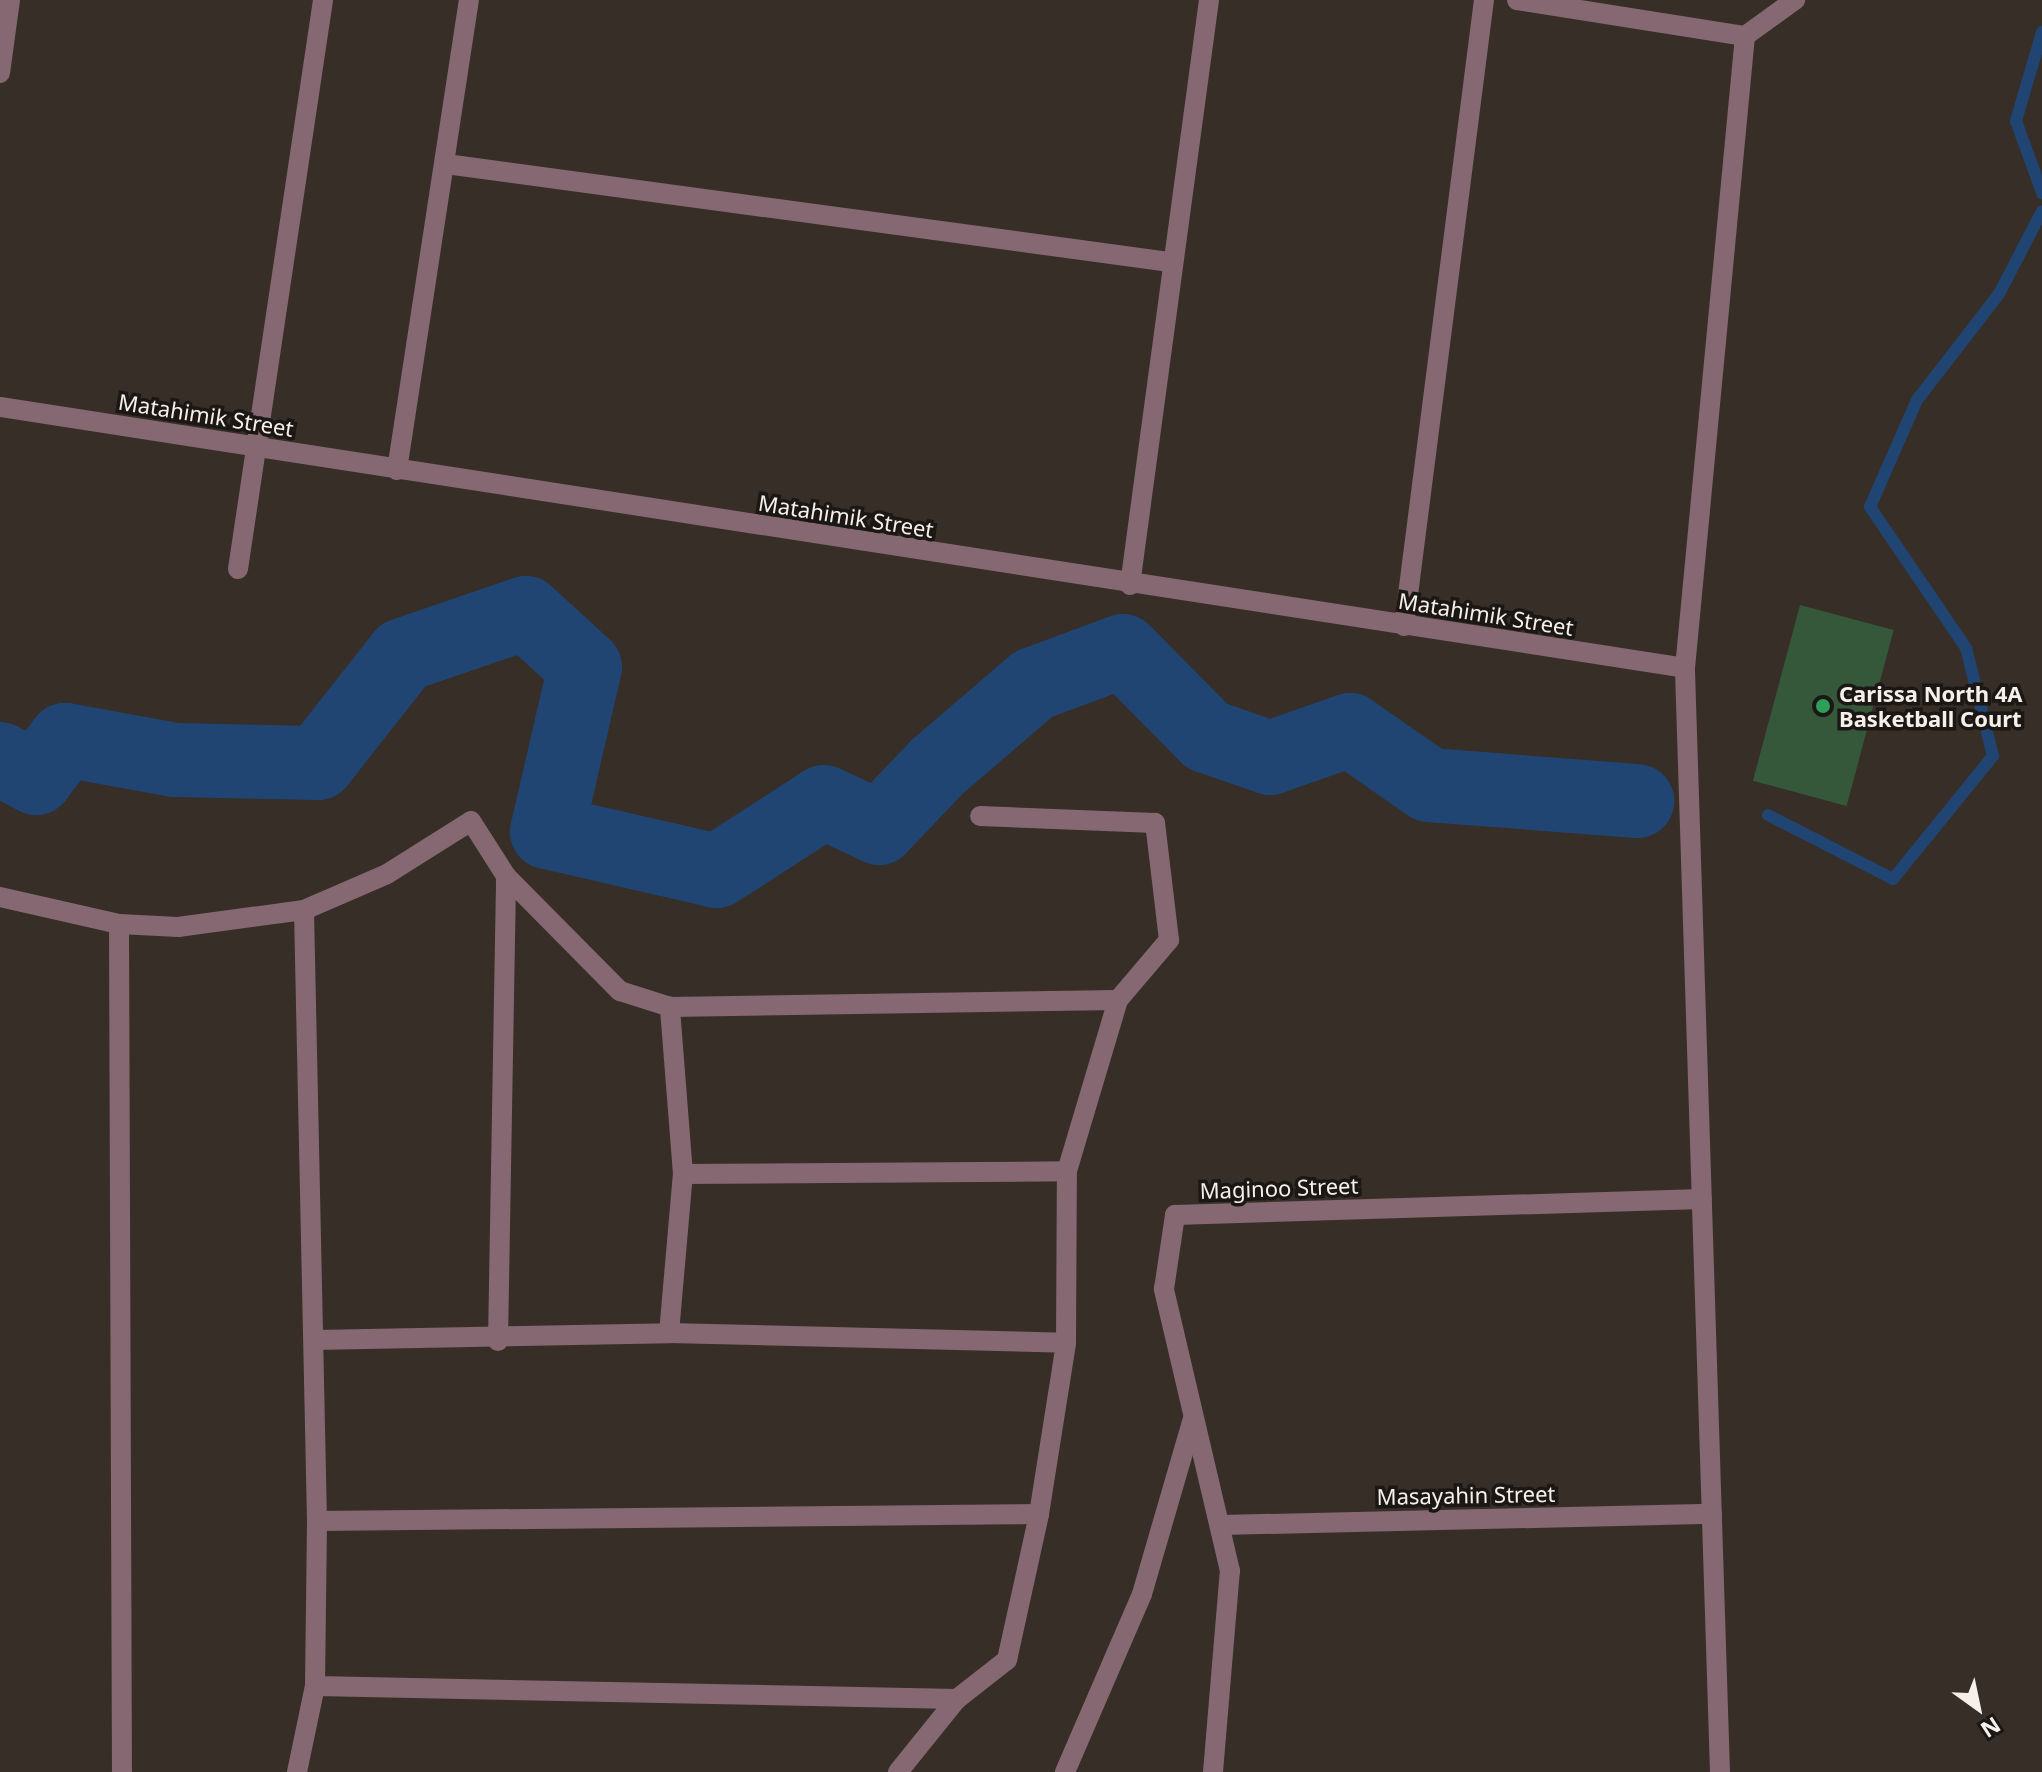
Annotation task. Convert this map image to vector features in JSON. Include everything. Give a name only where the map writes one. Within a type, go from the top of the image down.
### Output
[{"type":"street","points":[[0,73],[10,0]]},
{"type":"street","points":[[238,569],[323,0]]},
{"type":"street","points":[[397,470],[469,0]]},
{"type":"street","points":[[1130,585],[1170,262],[1209,0]]},
{"type":"street","points":[[1404,626],[1484,0]]},
{"type":"street","points":[[1517,0],[1745,36],[1795,0]]},
{"type":"street","points":[[1720,1772],[1685,668],[1745,36]]},
{"type":"street","points":[[446,164],[1170,262]]},
{"type":"street","name":"Matahimik Street","points":[[0,407],[1130,585],[1685,668]]},
{"type":"street","points":[[898,1772],[957,1699],[1007,1660],[1039,1514],[1066,1343],[1067,1171],[1118,1000],[1169,940],[1155,823],[980,816]]},
{"type":"street","points":[[0,897],[119,924],[178,927],[304,910],[387,874],[471,821],[506,876],[620,991],[670,1007],[1118,1000]]},
{"type":"street","points":[[498,1341],[506,876]]},
{"type":"street","points":[[297,1772],[315,1686],[317,1521],[304,910]]},
{"type":"street","points":[[119,924],[122,1772]]},
{"type":"street","points":[[669,1333],[683,1174],[670,1007]]},
{"type":"street","points":[[683,1174],[1067,1171]]},
{"type":"street","name":"Maginoo Street","points":[[1213,1772],[1230,1571],[1164,1289],[1175,1215],[1702,1199]]},
{"type":"street","points":[[315,1340],[498,1341],[669,1333],[1066,1343]]},
{"type":"street","points":[[1065,1772],[1142,1594],[1194,1414]]},
{"type":"street","points":[[317,1521],[1039,1514]]},
{"type":"street","name":"Masayahin Street","points":[[1221,1525],[1712,1514]]},
{"type":"street","points":[[315,1686],[957,1699]]},
{"type":"green space","name":"Carissa North 4A Basketball Court","points":[[1800,605],[1894,630],[1847,806],[1753,781]]},
{"type":"waterway","points":[[2042,32],[2016,121],[2042,193]]},
{"type":"waterway","points":[[1768,815],[1893,879],[1993,756],[1966,648],[1870,507],[1917,400],[1999,294],[2042,211]]},
{"type":"waterway","points":[[0,759],[36,778],[65,740],[175,760],[318,763],[403,655],[526,613],[585,667],[547,832],[717,871],[824,802],[879,828],[937,767],[1034,684],[1123,651],[1207,736],[1270,758],[1350,730],[1429,785],[1637,801]]},
{"type":"place","name":"Carissa North 4A Basketball Court","points":[[1823,706]]}]
